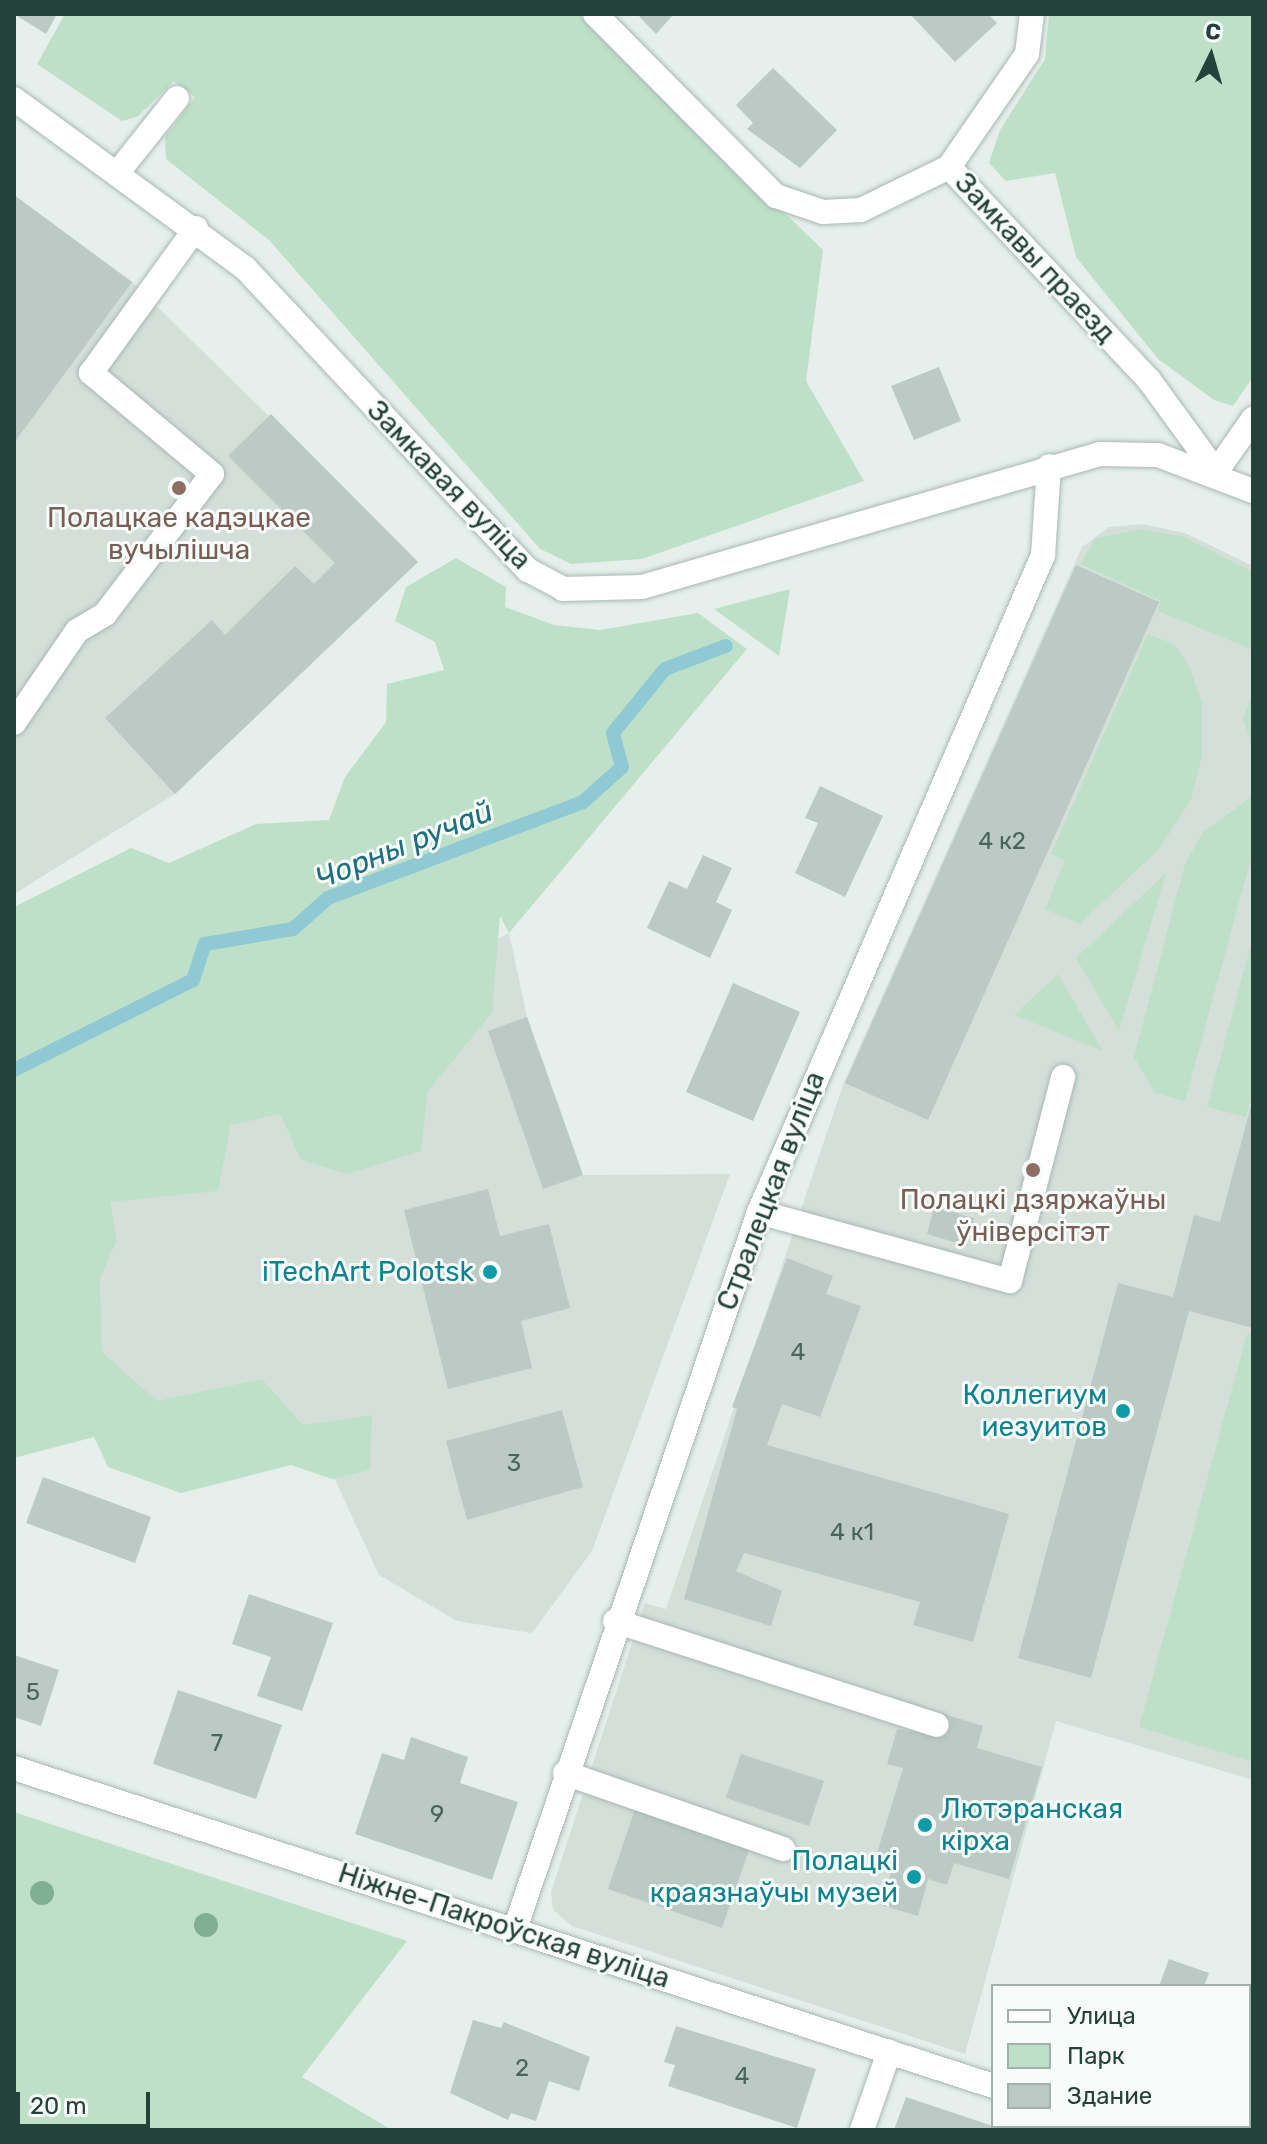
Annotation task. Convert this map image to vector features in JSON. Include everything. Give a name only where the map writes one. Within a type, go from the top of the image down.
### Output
[{"type":"street","name":"Замкавы праезд","points":[[595,14],[776,196],[823,212],[861,210],[949,167],[1149,380],[1216,472]]},
{"type":"street","points":[[949,167],[1027,54],[1032,14]]},
{"type":"street","points":[[119,171],[177,98]]},
{"type":"street","name":"Замкавая вуліца","points":[[14,99],[119,171],[245,268],[528,570],[563,589],[642,587],[1049,466],[1100,454],[1158,455],[1216,472],[1253,491]]},
{"type":"street","points":[[14,723],[77,631],[105,614],[212,474],[91,373],[196,228]]},
{"type":"street","points":[[1216,472],[1253,419]]},
{"type":"street","name":"Стралецкая вуліца","points":[[515,1929],[615,1621],[759,1212],[1043,555],[1049,466]]},
{"type":"street","points":[[759,1212],[1010,1281],[1063,1077]]},
{"type":"street","points":[[615,1621],[937,1725]]},
{"type":"street","name":"Ніжне-Пакроўская вуліца","points":[[14,1768],[991,2085]]},
{"type":"street","points":[[565,1773],[783,1849]]},
{"type":"street","points":[[862,2130],[889,2052]]},
{"type":"shaded area","name":"Полацкае кадэцкае вучылішча","points":[[14,195],[132,282],[418,562],[175,794],[14,894]]},
{"type":"shaded area","name":"Полацкі дзяржаўны ўніверсітэт","points":[[1143,524],[1185,533],[1253,566],[1253,1780],[1056,1721],[965,2054],[572,1926],[553,1910],[551,1892],[645,1603],[666,1609],[844,1082],[1082,547],[1109,527]]},
{"type":"shaded area","points":[[509,933],[527,1017],[583,1175],[730,1174],[592,1551],[532,1633],[457,1621],[379,1575],[331,1471],[14,1410],[14,1199]]},
{"type":"green space","points":[[65,14],[578,14],[823,250],[806,381],[864,481],[642,559],[571,564],[540,549],[269,240],[166,159],[165,137],[195,97],[174,81],[137,117],[122,121],[37,64]]},
{"type":"green space","points":[[1049,14],[1253,14],[1253,377],[1233,406],[1214,400],[1158,359],[1076,257],[1055,173],[1006,181],[989,163],[1000,130],[1045,59]]},
{"type":"green space","points":[[1143,529],[1184,537],[1253,572],[1253,650],[1158,611],[1161,601],[1080,564],[1096,538]]},
{"type":"green space","points":[[456,558],[506,587],[505,607],[554,625],[600,630],[698,613],[747,649],[509,933],[500,916],[492,1013],[428,1091],[421,1151],[347,1174],[301,1160],[280,1114],[231,1125],[218,1191],[110,1202],[117,1240],[100,1279],[102,1352],[157,1401],[262,1379],[303,1425],[372,1415],[370,1470],[332,1479],[291,1465],[181,1493],[108,1467],[94,1437],[14,1458],[14,907],[131,848],[169,863],[256,824],[329,820],[345,777],[386,722],[387,684],[444,670],[435,642],[395,621],[406,587]]},
{"type":"green space","points":[[790,589],[779,656],[714,609]]},
{"type":"green space","points":[[1148,634],[1174,644],[1189,665],[1202,703],[1202,756],[1191,800],[1159,849],[1080,924],[1045,909],[1065,860],[1051,854]]},
{"type":"green space","points":[[1253,693],[1253,746],[1243,719]]},
{"type":"green space","points":[[1253,796],[1253,851],[1185,1101],[1155,1093],[1134,1057],[1185,864],[1203,832]]},
{"type":"green space","points":[[1166,873],[1119,1031],[1076,958]]},
{"type":"green space","points":[[1253,937],[1253,1089],[1246,1117],[1207,1107]]},
{"type":"green space","points":[[1058,974],[1103,1051],[1014,1015]]},
{"type":"green space","points":[[1247,1334],[1253,1335],[1253,1762],[1139,1727]]},
{"type":"green space","points":[[14,1812],[407,1941],[302,2077],[392,2130],[14,2130]]},
{"type":"building","points":[[14,14],[57,14],[46,34]]},
{"type":"building","points":[[637,14],[674,14],[656,34]]},
{"type":"building","points":[[910,14],[988,14],[997,23],[955,62]]},
{"type":"building","points":[[773,68],[837,130],[800,168],[747,129],[753,123],[736,105]]},
{"type":"building","points":[[14,195],[132,282],[14,443]]},
{"type":"building","points":[[939,367],[961,421],[914,440],[891,386]]},
{"type":"building","points":[[271,414],[418,562],[175,794],[105,718],[212,620],[225,635],[295,566],[314,584],[335,563],[228,456]]},
{"type":"building","points":[[1076,565],[1159,602],[928,1120],[845,1083]]},
{"type":"building","points":[[820,786],[883,816],[845,897],[795,873],[818,823],[805,818]]},
{"type":"building","points":[[703,855],[732,868],[716,902],[732,910],[710,958],[647,928],[669,881],[687,889]]},
{"type":"building","points":[[733,983],[800,1012],[753,1121],[686,1092]]},
{"type":"building","points":[[527,1017],[583,1175],[543,1189],[488,1031]]},
{"type":"building","name":"Коллегиум иезуитов","points":[[1252,1102],[1253,1328],[1189,1311],[1091,1678],[1018,1658],[1118,1283],[1173,1297],[1194,1215],[1220,1222]]},
{"type":"building","name":"iTechArt Polotsk","points":[[488,1189],[500,1236],[549,1224],[570,1308],[521,1321],[532,1368],[448,1389],[404,1210]]},
{"type":"building","points":[[934,1207],[974,1218],[967,1246],[927,1234]]},
{"type":"building","points":[[787,1258],[833,1276],[826,1294],[861,1306],[820,1417],[782,1404],[767,1445],[1009,1514],[973,1642],[913,1625],[920,1602],[744,1553],[736,1571],[782,1591],[771,1626],[684,1599],[737,1409],[732,1407]]},
{"type":"building","points":[[562,1410],[583,1487],[467,1520],[446,1441]]},
{"type":"building","points":[[43,1477],[151,1517],[135,1563],[26,1523]]},
{"type":"building","points":[[249,1594],[333,1623],[302,1711],[257,1696],[271,1657],[232,1644]]},
{"type":"building","points":[[14,1655],[59,1670],[41,1726],[14,1717]]},
{"type":"building","points":[[178,1690],[282,1725],[256,1799],[153,1764]]},
{"type":"building","points":[[941,1713],[983,1726],[977,1748],[1042,1767],[1009,1879],[954,1863],[947,1885],[928,1879],[918,1916],[881,1905],[892,1869],[874,1863],[903,1768],[887,1764],[897,1729],[934,1735]]},
{"type":"building","points":[[411,1737],[468,1757],[460,1783],[518,1802],[492,1880],[355,1834],[382,1753],[404,1760]]},
{"type":"building","points":[[741,1754],[824,1781],[809,1826],[726,1798]]},
{"type":"building","points":[[635,1809],[750,1847],[722,1928],[608,1889]]},
{"type":"building","points":[[1169,1959],[1209,1973],[1205,1984],[1160,1984]]},
{"type":"building","points":[[473,2020],[501,2028],[504,2022],[590,2057],[579,2091],[549,2081],[536,2121],[511,2113],[508,2120],[450,2093]]},
{"type":"building","points":[[676,2026],[816,2069],[797,2128],[668,2086],[675,2065],[664,2062]]},
{"type":"building","points":[[906,2097],[991,2125],[991,2128],[1002,2129],[1002,2130],[894,2130]]},
{"type":"waterway","name":"Чорны ручай","points":[[14,1070],[193,980],[205,944],[293,929],[328,898],[583,802],[622,767],[613,733],[665,669],[726,646]]},
{"type":"place","name":"Полацкае кадэцкае вучылішча","points":[[179,488]]},
{"type":"place","name":"Полацкі дзяржаўны ўніверсітэт","points":[[1033,1170]]},
{"type":"place","name":"iTechArt Polotsk","points":[[490,1272]]},
{"type":"place","name":"Коллегиум иезуитов","points":[[1123,1411]]},
{"type":"place","name":"Лютэранская кірха","points":[[925,1825]]},
{"type":"place","name":"Полацкі краязнаўчы музей","points":[[914,1877]]}]
